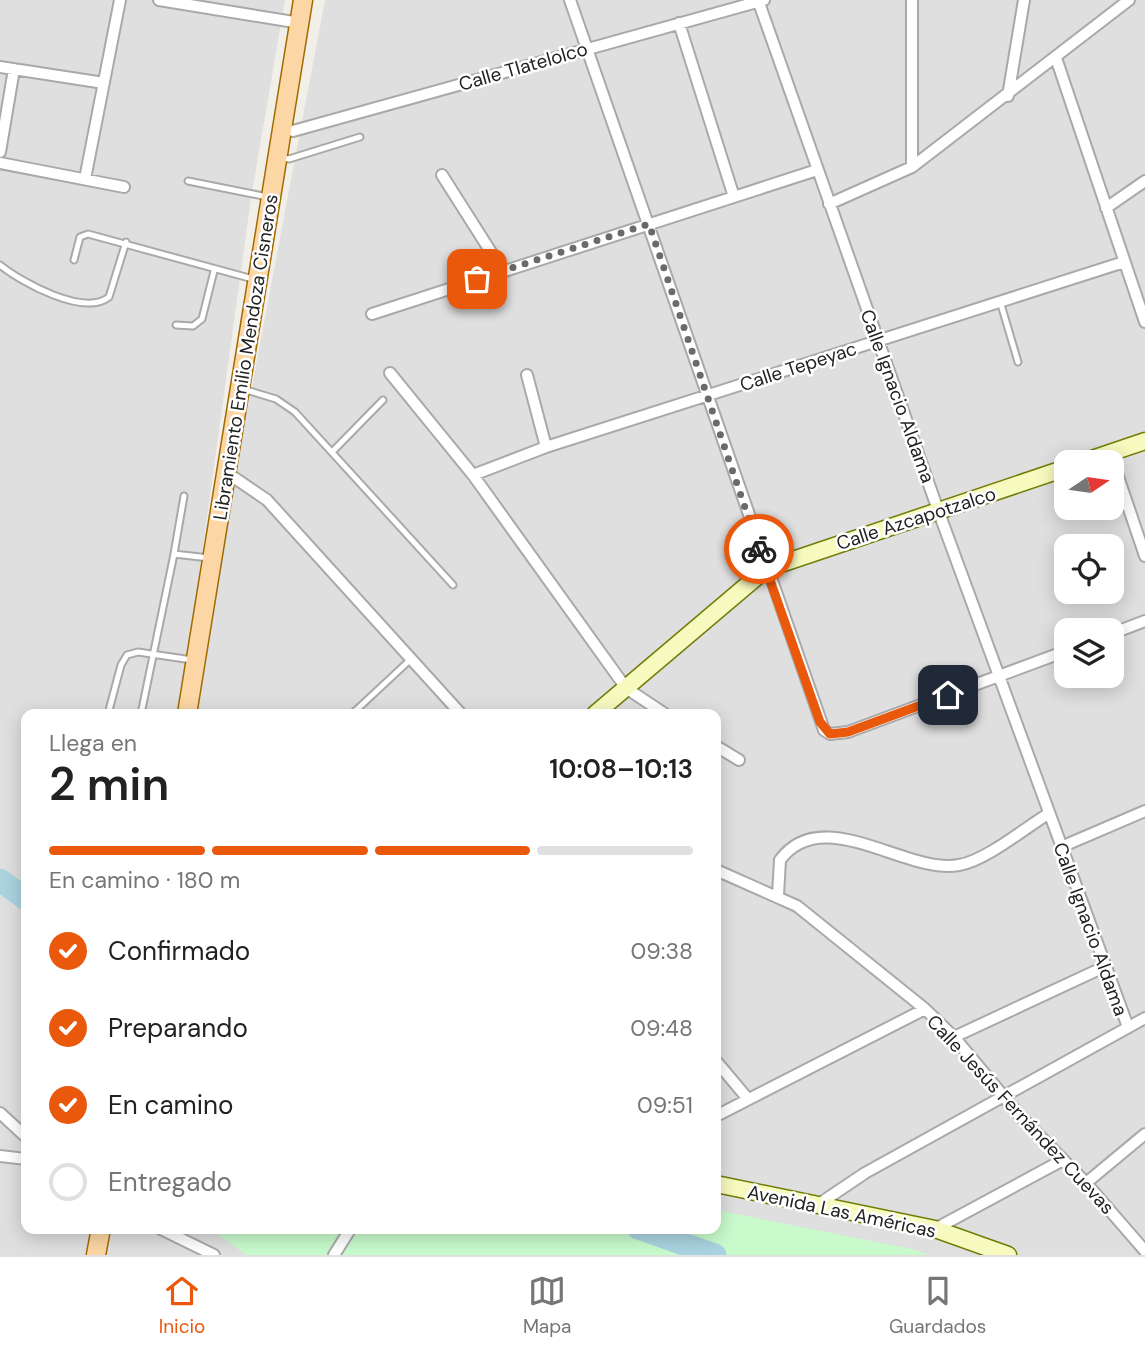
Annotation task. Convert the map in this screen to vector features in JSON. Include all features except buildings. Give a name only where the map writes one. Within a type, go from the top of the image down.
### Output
[{"type":"main road","name":"Libramiento Emilio Mendoza Cisneros","points":[[188,709],[303,0]]},
{"type":"main road","points":[[96,1255],[99,1234]]},
{"type":"street","points":[[85,179],[120,0]]},
{"type":"street","points":[[159,0],[210,4],[300,23]]},
{"type":"street","points":[[570,0],[820,722],[830,734],[848,732],[1054,655]]},
{"type":"street","name":"Calle Tlatelolco","points":[[283,128],[293,131],[760,0]]},
{"type":"street","name":"Calle Ignacio Aldama","points":[[760,0],[817,170],[938,510],[1128,1027]]},
{"type":"street","points":[[912,0],[912,167]]},
{"type":"street","points":[[1008,96],[1024,0]]},
{"type":"street","points":[[830,204],[912,167],[1008,96],[1129,0]]},
{"type":"street","points":[[679,23],[734,197]]},
{"type":"street","points":[[1056,58],[1145,322]]},
{"type":"street","points":[[0,66],[104,83]]},
{"type":"street","points":[[0,152],[14,69]]},
{"type":"street","points":[[0,163],[124,187]]},
{"type":"street","points":[[372,314],[817,170]]},
{"type":"street","points":[[443,175],[503,271]]},
{"type":"street","points":[[1106,208],[1145,181]]},
{"type":"street","name":"Calle Tepeyac","points":[[473,475],[546,447],[1124,262]]},
{"type":"street","points":[[390,373],[473,475],[626,688],[658,709]]},
{"type":"street","points":[[527,376],[546,447]]},
{"type":"street","points":[[1120,450],[1145,442]]},
{"type":"street","points":[[226,471],[267,500],[456,709]]},
{"type":"street","name":"Calle Azcapotzalco","points":[[766,569],[1054,472]]},
{"type":"street","points":[[1124,494],[1145,556]]},
{"type":"street","points":[[601,709],[766,569]]},
{"type":"street","points":[[1124,629],[1145,621]]},
{"type":"street","points":[[721,749],[739,760]]},
{"type":"street","points":[[1061,846],[1145,811]]},
{"type":"street","points":[[778,895],[780,860],[797,844],[824,838],[838,839],[865,843],[929,863],[960,865],[1048,814]]},
{"type":"street","name":"Calle Jesús Fernández Cuevas","points":[[721,872],[778,895],[819,920],[925,1009],[954,1037],[1061,1161],[1086,1183],[1143,1246]]},
{"type":"street","points":[[954,1037],[1104,967]]},
{"type":"street","points":[[721,1113],[925,1009]]},
{"type":"street","points":[[816,1206],[864,1173],[1145,1018]]},
{"type":"street","points":[[721,1067],[748,1099]]},
{"type":"street","points":[[0,1114],[21,1133]]},
{"type":"street","points":[[1086,1183],[1145,1134]]},
{"type":"street","points":[[0,1156],[21,1158]]},
{"type":"street","points":[[935,1229],[1061,1161]]},
{"type":"street","name":"Avenida Las Américas","points":[[721,1185],[935,1229],[1008,1255]]},
{"type":"street","points":[[171,1234],[214,1255]]},
{"type":"street","points":[[334,1255],[347,1234]]},
{"type":"lane","points":[[278,157],[289,159],[360,137]]},
{"type":"lane","points":[[188,181],[271,198]]},
{"type":"lane","points":[[74,260],[78,242],[84,235],[126,242],[214,271],[258,280]]},
{"type":"lane","points":[[0,265],[20,282],[51,296],[98,302],[109,297],[126,242]]},
{"type":"lane","points":[[176,325],[193,326],[202,318],[214,271]]},
{"type":"lane","points":[[1000,302],[1018,362]]},
{"type":"lane","points":[[240,388],[285,404],[453,585]]},
{"type":"lane","points":[[332,452],[383,400]]},
{"type":"lane","points":[[142,709],[184,496]]},
{"type":"lane","points":[[174,554],[212,558]]},
{"type":"lane","points":[[109,709],[124,658],[138,652],[195,660]]},
{"type":"lane","points":[[357,709],[411,659]]},
{"type":"shaded area","points":[[0,0],[285,0],[251,198],[181,709],[21,709],[21,1234],[721,1234],[721,709],[191,709],[325,0],[1145,0],[1145,1255],[0,1255]]},
{"type":"green space","points":[[721,1211],[912,1249],[929,1255],[246,1255],[218,1234],[721,1234]]},
{"type":"waterway","points":[[0,880],[21,895]]},
{"type":"waterway","points":[[655,1234],[715,1255]]},
{"type":"way so far","points":[[477,279],[649,224],[759,549]]},
{"type":"route","points":[[759,549],[824,730],[830,734],[848,732],[948,695]]}]
